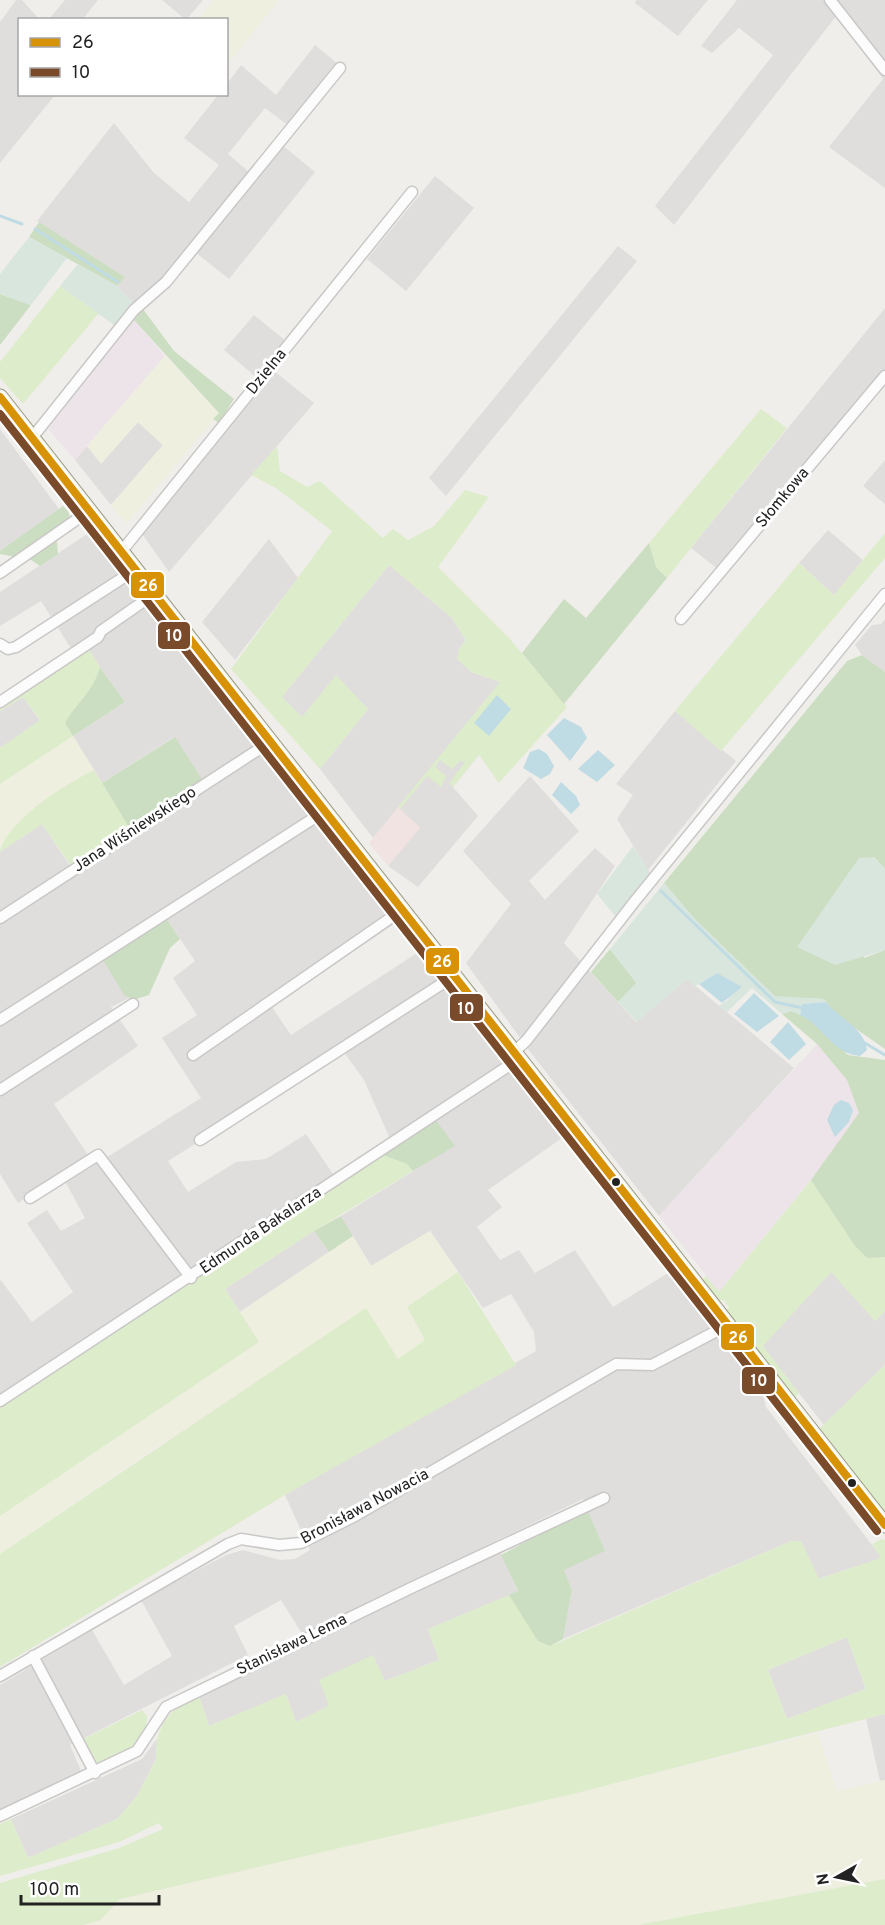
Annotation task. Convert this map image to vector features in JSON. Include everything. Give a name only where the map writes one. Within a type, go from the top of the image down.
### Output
[{"type":"main road","points":[[0,398],[885,1525]]},
{"type":"street","points":[[831,0],[885,70]]},
{"type":"street","points":[[32,438],[134,310],[173,273],[339,68]]},
{"type":"street","name":"Dzielna","points":[[121,552],[412,192]]},
{"type":"street","name":"Słomkowa","points":[[681,619],[885,376]]},
{"type":"street","points":[[0,573],[89,511]]},
{"type":"street","points":[[0,644],[8,649],[16,648],[135,570]]},
{"type":"street","points":[[0,702],[98,637],[101,632],[154,594]]},
{"type":"street","name":"Edmunda Bakalarza","points":[[0,1401],[190,1278],[516,1055],[635,901],[885,594]]},
{"type":"street","name":"Jana Wiśniewskiego","points":[[0,918],[270,742]]},
{"type":"street","points":[[0,1020],[325,811]]},
{"type":"street","points":[[194,1055],[402,909]]},
{"type":"street","points":[[200,1140],[454,976]]},
{"type":"street","points":[[0,1090],[132,1004]]},
{"type":"street","points":[[30,1198],[98,1155],[190,1278]]},
{"type":"street","name":"Bronisława Nowacia","points":[[0,1676],[228,1544],[242,1539],[279,1545],[301,1543],[354,1516],[616,1364],[652,1365],[728,1325]]},
{"type":"street","name":"Stanisława Lema","points":[[0,1816],[95,1773],[137,1751],[166,1707],[411,1587],[604,1498]]},
{"type":"street","points":[[33,1656],[95,1773]]},
{"type":"shaded area","points":[[16,0],[22,0],[38,18],[18,18],[18,96],[54,96],[0,163],[0,22]]},
{"type":"shaded area","points":[[65,0],[98,0],[84,18],[50,18]]},
{"type":"shaded area","points":[[162,0],[203,0],[188,18],[184,18]]},
{"type":"shaded area","points":[[636,0],[708,0],[678,36],[635,3]]},
{"type":"shaded area","points":[[737,0],[885,0],[885,188],[829,147],[883,79],[837,15],[674,225],[655,206],[773,55],[739,28],[712,53],[701,46]]},
{"type":"shaded area","points":[[315,45],[338,64],[289,126],[265,108],[228,154],[249,172],[168,273],[134,304],[117,286],[125,277],[37,221],[114,123],[154,173],[189,202],[219,165],[184,138],[217,96],[228,96],[228,83],[241,65],[276,95]]},
{"type":"shaded area","points":[[281,144],[315,172],[229,279],[195,252]]},
{"type":"shaded area","points":[[435,176],[474,208],[406,291],[367,259]]},
{"type":"shaded area","points":[[29,237],[67,258],[31,305],[0,294],[0,274]]},
{"type":"shaded area","points":[[618,246],[637,261],[446,496],[429,478]]},
{"type":"shaded area","points":[[78,264],[117,286],[134,304],[114,325],[60,286]]},
{"type":"shaded area","points":[[885,308],[885,370],[719,570],[691,548]]},
{"type":"shaded area","points":[[254,315],[286,341],[256,377],[224,350]]},
{"type":"shaded area","points":[[134,320],[165,356],[75,460],[48,429]]},
{"type":"shaded area","points":[[274,371],[314,403],[169,572],[140,531]]},
{"type":"shaded area","points":[[138,422],[163,445],[111,505],[75,460],[87,446],[101,463]]},
{"type":"shaded area","points":[[0,429],[59,509],[0,551]]},
{"type":"shaded area","points":[[885,460],[885,504],[863,486]]},
{"type":"shaded area","points":[[828,530],[863,560],[834,595],[799,563]]},
{"type":"shaded area","points":[[87,534],[394,924],[272,1007],[291,1035],[417,953],[562,1138],[488,1190],[502,1207],[477,1227],[500,1260],[519,1250],[535,1273],[575,1250],[613,1307],[668,1273],[762,1392],[766,1407],[882,1558],[818,1579],[801,1541],[791,1541],[563,1639],[572,1590],[564,1570],[587,1509],[583,1499],[496,1541],[518,1592],[428,1629],[439,1660],[385,1681],[373,1655],[330,1706],[296,1722],[286,1694],[209,1726],[198,1693],[306,1640],[281,1600],[234,1626],[248,1655],[70,1745],[82,1773],[0,1810],[0,1685],[92,1630],[124,1685],[172,1656],[141,1600],[226,1555],[243,1550],[280,1560],[295,1559],[310,1550],[285,1495],[536,1351],[534,1332],[511,1294],[483,1308],[430,1231],[371,1266],[341,1216],[455,1145],[390,1139],[364,1080],[343,1051],[168,1161],[188,1192],[236,1162],[266,1159],[306,1134],[333,1174],[277,1215],[0,1398],[0,1279],[32,1322],[73,1292],[27,1223],[47,1210],[61,1231],[85,1218],[66,1183],[201,1098],[162,1038],[197,1015],[173,978],[195,961],[166,918],[116,982],[129,998],[111,1007],[138,1046],[54,1104],[88,1155],[18,1203],[0,1174],[0,852],[42,824],[72,869],[174,737],[102,783],[73,736],[125,702],[89,651],[70,647],[41,601],[0,626],[0,592]]},
{"type":"shaded area","points":[[269,539],[298,578],[235,660],[202,622]]},
{"type":"shaded area","points":[[389,565],[451,617],[466,640],[459,649],[471,672],[500,682],[518,707],[453,787],[478,816],[418,887],[388,866],[419,827],[398,808],[373,838],[320,769],[368,709],[302,717],[282,697]]},
{"type":"shaded area","points":[[885,619],[885,672],[862,655],[855,645],[872,625],[881,624]]},
{"type":"shaded area","points":[[23,697],[40,721],[0,748],[0,711]]},
{"type":"shaded area","points":[[675,711],[736,761],[648,870],[617,819],[633,795],[616,784]]},
{"type":"shaded area","points":[[530,776],[579,831],[529,881],[545,900],[595,848],[615,866],[564,943],[636,1022],[687,979],[794,1068],[659,1216],[528,1049],[466,963],[511,904],[463,851]]},
{"type":"shaded area","points":[[398,807],[420,828],[388,866],[369,843]]},
{"type":"shaded area","points":[[633,846],[651,874],[615,916],[597,894]]},
{"type":"shaded area","points":[[874,857],[885,869],[885,950],[835,965],[797,947],[859,858]]},
{"type":"shaded area","points":[[664,883],[696,920],[775,996],[824,999],[826,1002],[802,1004],[800,1015],[791,1011],[782,1014],[752,988],[727,1012],[719,1006],[729,999],[717,973],[695,986],[687,979],[637,1022],[618,1002],[636,983],[610,949]]},
{"type":"shaded area","points":[[817,1044],[847,1080],[867,1111],[719,1292],[659,1216]]},
{"type":"shaded area","points":[[314,1231],[329,1252],[240,1312],[225,1289]]},
{"type":"shaded area","points":[[832,1271],[875,1321],[885,1311],[885,1365],[824,1425],[762,1346]]},
{"type":"shaded area","points":[[847,1637],[866,1689],[787,1719],[768,1670]]},
{"type":"shaded area","points":[[885,1714],[885,1780],[880,1781],[866,1719]]},
{"type":"shaded area","points":[[157,1739],[156,1759],[137,1796],[117,1819],[28,1858],[11,1819],[142,1759]]},
{"type":"green space","points":[[214,0],[279,0],[228,64],[228,18],[199,18]]},
{"type":"green space","points":[[39,222],[125,277],[117,286],[29,237]]},
{"type":"green space","points":[[60,286],[99,313],[23,404],[0,378],[0,362]]},
{"type":"green space","points":[[0,294],[31,305],[0,345]]},
{"type":"green space","points":[[143,309],[174,351],[234,399],[219,423],[213,419],[219,413],[134,320]]},
{"type":"green space","points":[[165,356],[219,413],[126,524],[111,505],[163,445],[138,422],[101,464],[87,446]]},
{"type":"green space","points":[[761,409],[787,428],[667,578],[656,567],[649,543]]},
{"type":"green space","points":[[277,446],[280,471],[307,487],[320,481],[383,538],[393,529],[408,540],[434,526],[465,490],[489,497],[438,567],[509,638],[567,707],[499,783],[479,755],[453,787],[449,783],[465,762],[460,761],[452,769],[440,760],[435,767],[446,776],[441,787],[427,776],[400,809],[398,807],[500,682],[471,672],[457,659],[459,649],[466,640],[451,617],[389,565],[282,697],[302,717],[336,675],[368,709],[320,769],[231,669],[332,531],[276,488],[251,475]]},
{"type":"green space","points":[[63,506],[70,518],[56,531],[58,554],[40,566],[31,560],[0,554],[0,551]]},
{"type":"green space","points":[[885,533],[885,558],[721,751],[675,711],[799,563],[834,595]]},
{"type":"green space","points":[[649,543],[656,567],[667,578],[564,704],[522,653],[564,599],[586,618]]},
{"type":"green space","points":[[83,649],[89,650],[100,667],[89,691],[65,723],[73,736],[0,784],[0,748],[40,720],[23,697],[0,711],[0,706]]},
{"type":"green space","points":[[862,655],[885,672],[885,869],[874,857],[864,958],[885,950],[885,1049],[836,1015],[824,999],[775,997],[697,922],[664,883],[847,661]]},
{"type":"green space","points":[[100,667],[125,702],[73,736],[65,723],[89,691]]},
{"type":"green space","points":[[73,736],[94,770],[73,780],[28,814],[0,849],[0,784]]},
{"type":"green space","points":[[175,737],[203,781],[131,830],[102,783]]},
{"type":"green space","points":[[94,770],[131,830],[73,869],[42,824],[0,852],[14,828],[39,804]]},
{"type":"green space","points":[[166,918],[180,939],[170,948],[149,995],[133,1000],[124,995],[102,958]]},
{"type":"green space","points":[[610,949],[637,983],[618,1002],[591,972]]},
{"type":"green space","points":[[791,1011],[809,1018],[848,1055],[885,1060],[885,1257],[867,1258],[855,1246],[811,1180],[859,1113],[847,1080],[817,1044],[782,1014]]},
{"type":"green space","points":[[435,1119],[455,1146],[413,1171],[407,1164],[383,1155]]},
{"type":"green space","points":[[383,1155],[407,1164],[413,1171],[314,1231],[225,1289],[259,1342],[0,1516],[0,1407]]},
{"type":"green space","points":[[811,1180],[855,1246],[867,1258],[885,1257],[885,1311],[875,1321],[831,1272],[763,1346],[799,1393],[793,1399],[747,1342],[752,1336],[746,1327],[741,1330],[724,1312],[729,1308],[724,1300],[719,1301],[702,1282],[706,1276],[719,1292]]},
{"type":"green space","points":[[341,1216],[353,1236],[329,1252],[314,1231]]},
{"type":"green space","points":[[430,1231],[458,1272],[407,1307],[431,1352],[165,1441],[0,1554],[0,1516],[259,1342],[240,1312],[353,1236],[371,1266]]},
{"type":"green space","points":[[458,1272],[516,1365],[285,1495],[0,1667],[0,1554],[366,1308],[398,1359],[425,1340],[407,1307]]},
{"type":"green space","points":[[885,1365],[885,1513],[832,1447],[820,1428]]},
{"type":"green space","points":[[587,1509],[605,1551],[564,1570],[572,1590],[563,1639],[550,1646],[538,1641],[509,1595],[518,1591],[501,1555]]},
{"type":"green space","points":[[881,1539],[885,1540],[885,1714],[573,1794],[120,1899],[101,1920],[83,1925],[0,1925],[0,1883],[119,1848],[163,1829],[159,1823],[119,1842],[0,1876],[0,1824],[11,1819],[28,1858],[117,1819],[137,1796],[156,1760],[157,1739],[163,1723],[172,1712],[198,1693],[209,1726],[286,1694],[296,1722],[329,1706],[319,1680],[373,1655],[385,1681],[439,1660],[428,1629],[509,1595],[550,1646],[791,1541],[801,1541],[819,1579],[881,1558],[872,1544]],"holes":[[[847,1637],[866,1689],[787,1719],[768,1670]]]},
{"type":"green space","points":[[142,1710],[147,1716],[146,1726],[138,1742],[132,1748],[100,1764],[95,1761],[83,1739]]},
{"type":"green space","points":[[818,1733],[837,1791],[885,1780],[885,1879],[638,1925],[83,1925],[102,1920],[120,1899],[573,1794]]},
{"type":"green space","points":[[885,1879],[885,1925],[638,1925]]},
{"type":"water","points":[[497,695],[511,709],[489,736],[474,723]]},
{"type":"water","points":[[564,718],[581,727],[587,738],[570,761],[547,735]]},
{"type":"water","points":[[539,749],[547,754],[554,766],[550,774],[541,779],[523,768],[530,752]]},
{"type":"water","points":[[598,750],[615,765],[597,782],[578,769]]},
{"type":"water","points":[[561,782],[576,796],[580,805],[571,814],[552,795]]},
{"type":"water","points":[[717,973],[742,987],[722,1003],[699,984]]},
{"type":"water","points":[[754,993],[779,1016],[757,1032],[734,1014]]},
{"type":"water","points":[[826,1002],[861,1035],[867,1050],[860,1056],[842,1050],[815,1025],[800,1015],[802,1004]]},
{"type":"water","points":[[788,1022],[806,1044],[789,1060],[770,1042]]},
{"type":"water","points":[[841,1100],[849,1103],[853,1110],[849,1122],[835,1137],[827,1120],[834,1105]]},
{"type":"waterway","points":[[0,216],[22,224]]},
{"type":"waterway","points":[[35,229],[118,282]]},
{"type":"waterway","points":[[661,891],[775,1002],[803,1008]]},
{"type":"waterway","points":[[863,1042],[885,1055]]},
{"type":"transit line","name":"26","points":[[0,397],[885,1525]]},
{"type":"transit line","name":"10","points":[[0,414],[877,1531]]}]
